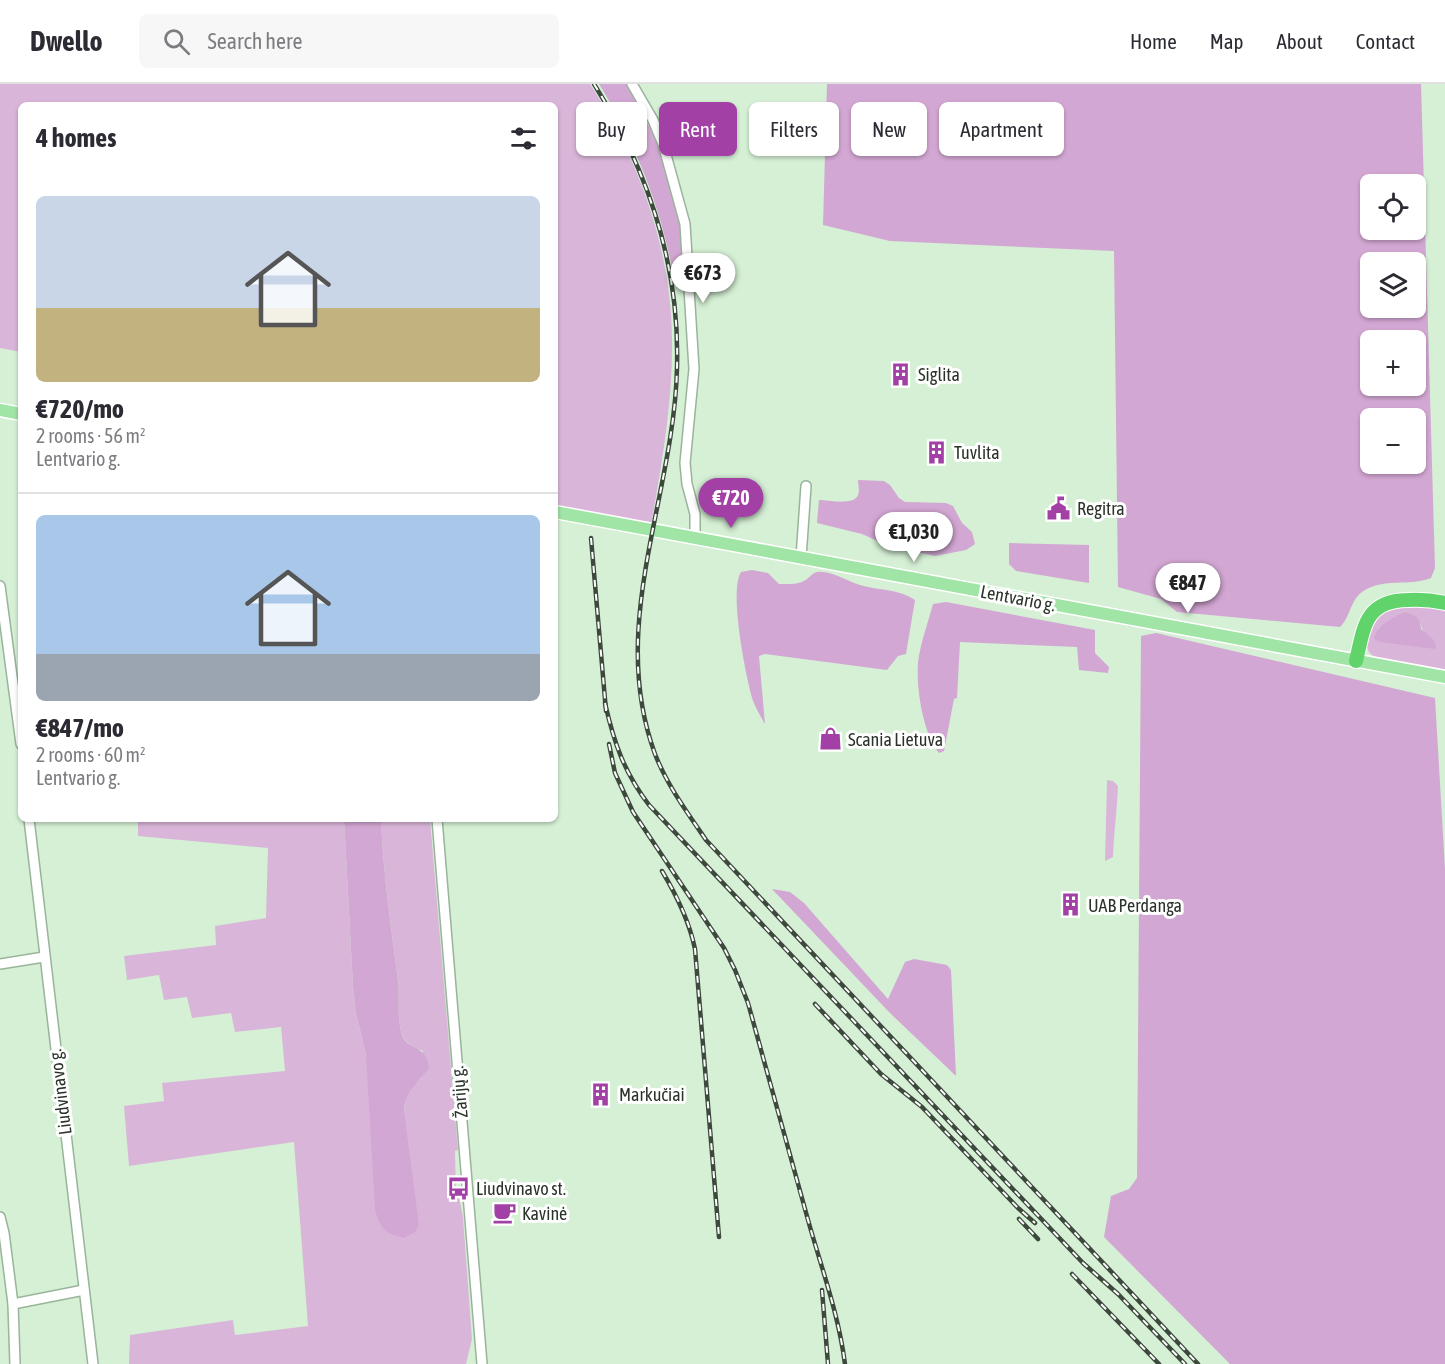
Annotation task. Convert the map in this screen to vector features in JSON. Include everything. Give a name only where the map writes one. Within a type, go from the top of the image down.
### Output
[{"type":"highway","points":[[1356,661],[1365,626],[1376,609],[1391,601],[1428,599],[1445,594]]},
{"type":"highway","points":[[1428,599],[1445,603]]},
{"type":"main road","points":[[0,411],[18,414]]},
{"type":"main road","name":"Lentvario g.","points":[[558,513],[1445,677]]},
{"type":"street","points":[[632,84],[653,120],[663,144],[685,224],[694,369],[685,463],[687,484],[695,514],[695,538]]},
{"type":"street","points":[[801,558],[806,486]]},
{"type":"street","points":[[0,586],[18,721]]},
{"type":"street","name":"Liudvinavo g.","points":[[29,822],[93,1364]]},
{"type":"street","name":"Žarijų g.","points":[[437,822],[482,1364]]},
{"type":"street","points":[[0,964],[44,957]]},
{"type":"street","points":[[0,1217],[13,1304],[15,1364]]},
{"type":"street","points":[[13,1304],[84,1290]]},
{"type":"shaded area","points":[[0,84],[590,84],[601,102],[576,102],[576,156],[629,156],[649,206],[666,271],[672,338],[671,385],[663,455],[651,525],[558,508],[558,102],[18,102],[18,351],[0,348]]},
{"type":"shaded area","points":[[599,84],[627,84],[636,102],[610,102]]},
{"type":"shaded area","points":[[827,84],[1421,84],[1424,174],[1360,174],[1360,240],[1426,240],[1426,252],[1360,252],[1360,318],[1426,318],[1426,257],[1435,568],[1431,578],[1423,581],[1387,583],[1370,587],[1358,596],[1340,627],[1177,612],[1161,599],[1118,587],[1114,251],[890,241],[823,225],[825,156],[839,156],[839,102],[826,102]]},
{"type":"shaded area","points":[[647,122],[659,145],[659,156],[662,156],[680,227],[684,267],[672,268],[660,219],[637,156],[647,156]]},
{"type":"shaded area","points":[[858,480],[884,481],[905,502],[946,503],[953,506],[962,523],[972,532],[975,544],[966,550],[935,556],[884,544],[862,534],[817,523],[819,500],[846,501],[856,498],[859,492]]},
{"type":"shaded area","points":[[1009,543],[1089,545],[1089,583],[1016,571],[1009,564]]},
{"type":"shaded area","points":[[752,570],[768,573],[779,584],[799,583],[812,574],[827,572],[857,584],[908,596],[915,600],[906,654],[898,656],[887,670],[765,654],[759,656],[765,724],[751,694],[737,613],[738,582],[741,572]]},
{"type":"shaded area","points":[[946,602],[1095,630],[1095,653],[1109,667],[1108,673],[1079,670],[1077,647],[960,642],[957,698],[954,699],[944,751],[939,753],[933,745],[925,723],[918,685],[918,663],[933,604]]},
{"type":"shaded area","points":[[1397,606],[1445,607],[1445,671],[1389,661],[1372,655],[1368,650],[1369,631],[1376,618],[1385,610]],"holes":[[[1397,616],[1420,622],[1425,633],[1434,640],[1378,629]]]},
{"type":"shaded area","points":[[1405,612],[1416,616],[1421,629],[1434,640],[1436,647],[1434,649],[1380,642],[1374,639],[1381,626]]},
{"type":"shaded area","points":[[1156,633],[1435,698],[1445,869],[1445,1364],[1230,1364],[1104,1237],[1111,1196],[1129,1189],[1137,1178],[1141,636]]},
{"type":"shaded area","points":[[1107,780],[1113,781],[1118,786],[1113,857],[1105,861]]},
{"type":"shaded area","points":[[138,822],[344,822],[356,1013],[366,1055],[404,1111],[409,1092],[422,1077],[423,1051],[406,1041],[400,1025],[398,980],[385,879],[381,822],[430,822],[458,1150],[455,1151],[456,1196],[459,1197],[463,1217],[472,1339],[466,1364],[129,1364],[130,1335],[233,1320],[235,1335],[308,1326],[294,1142],[129,1166],[124,1106],[164,1101],[162,1083],[285,1071],[281,1027],[235,1032],[231,1013],[192,1018],[187,997],[164,1000],[159,975],[127,980],[124,956],[216,945],[215,926],[266,918],[268,848],[138,836]]},
{"type":"shaded area","points":[[344,822],[381,822],[385,880],[398,980],[400,1025],[403,1038],[424,1054],[429,1068],[409,1093],[405,1104],[419,1225],[415,1232],[404,1238],[385,1230],[375,1210],[366,1055],[356,1013]]},
{"type":"shaded area","points":[[772,889],[790,892],[804,903],[888,999],[905,962],[914,959],[947,965],[951,970],[956,1076],[890,1013]]},
{"type":"railway","points":[[594,84],[630,150],[657,220],[673,293],[677,330],[673,417],[647,561],[640,609],[638,657],[642,705],[655,754],[665,777],[706,840],[1198,1364]]},
{"type":"railway","points":[[591,538],[606,711]]},
{"type":"railway","points":[[605,703],[621,757],[649,805],[1083,1263],[1118,1294],[1185,1364]]},
{"type":"railway","points":[[609,744],[615,773],[633,812],[724,948],[748,1003],[830,1295],[845,1364]]},
{"type":"railway","points":[[662,871],[682,908],[695,949],[719,1237]]},
{"type":"railway","points":[[815,1004],[881,1074],[922,1107],[1035,1223]]},
{"type":"railway","points":[[1019,1219],[1038,1239]]},
{"type":"railway","points":[[1072,1274],[1159,1364]]},
{"type":"railway","points":[[822,1290],[828,1364]]},
{"type":"place","name":"Siglita","points":[[900,374]]},
{"type":"place","name":"Tuvlita","points":[[936,452]]},
{"type":"place","name":"Regitra","points":[[1059,508]]},
{"type":"place","name":"Scania Lietuva","points":[[830,739]]},
{"type":"place","name":"UAB Perdanga","points":[[1070,905]]},
{"type":"place","name":"Markučiai","points":[[601,1094]]},
{"type":"place","name":"Liudvinavo st.","points":[[458,1188]]},
{"type":"place","name":"Kavinė","points":[[504,1213]]}]
